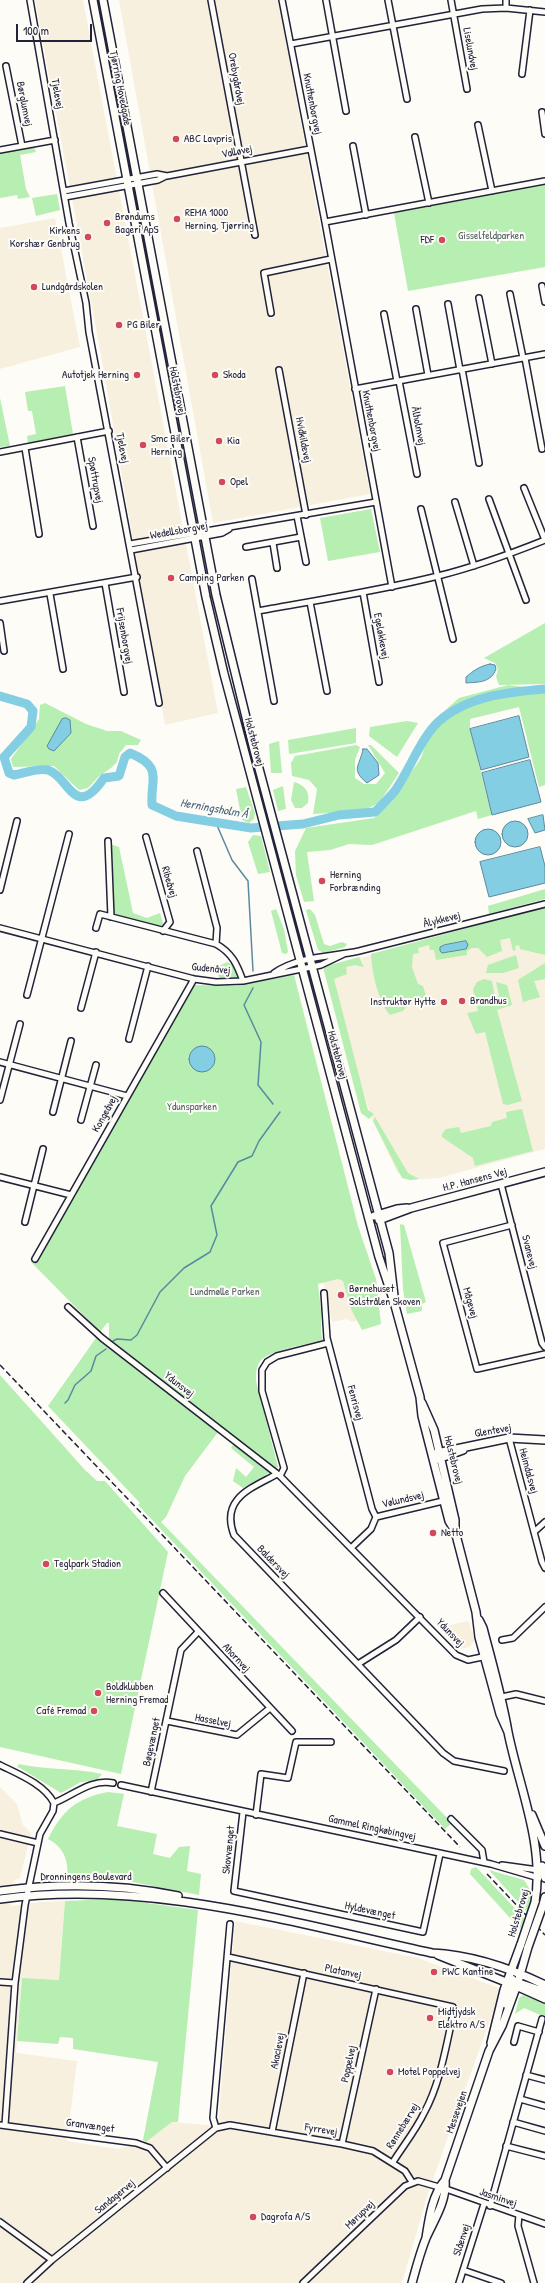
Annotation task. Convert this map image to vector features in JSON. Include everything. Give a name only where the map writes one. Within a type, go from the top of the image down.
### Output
[{"type":"main road","name":"Tjørring Hovedgade","points":[[93,0],[127,183]]},
{"type":"main road","name":"Tjørring Hovedgade","points":[[103,0],[137,181]]},
{"type":"main road","name":"Holstebrovej","points":[[137,181],[203,533],[234,669],[311,963],[375,1218],[385,1281],[394,1302],[420,1397],[430,1419],[436,1456]]},
{"type":"main road","name":"Holstebrovej","points":[[127,183],[193,535],[222,666],[355,1167],[389,1253],[394,1302]]},
{"type":"main road","name":"H.P. Hansens Vej","points":[[375,1218],[545,1172]]},
{"type":"main road","name":"Holstebrovej","points":[[420,1397],[422,1416],[426,1422],[447,1500],[455,1520],[455,1531],[477,1616],[479,1637],[487,1656],[527,1802],[542,1874],[535,1902],[521,1944],[514,1978]]},
{"type":"main road","name":"Glentevej","points":[[436,1456],[509,1438],[545,1440]]},
{"type":"main road","name":"Holstebrovej","points":[[527,1802],[545,1846]]},
{"type":"main road","name":"Dronningens Boulevard","points":[[0,1891],[132,1895],[217,1906],[432,1952],[456,1954],[514,1978],[545,1999]]},
{"type":"main road","name":"Dronningens Boulevard","points":[[0,1898],[28,1892]]},
{"type":"main road","name":"Holstebrovej","points":[[514,1978],[528,1947],[545,1896]]},
{"type":"main road","name":"Dronningens Boulevard","points":[[432,1952],[454,1961],[472,1964],[514,1978],[545,1985]]},
{"type":"main road","points":[[514,1978],[545,1992]]},
{"type":"main road","name":"Messevejen","points":[[489,2051],[497,2036],[514,1978]]},
{"type":"main road","name":"Messevejen","points":[[412,2283],[426,2238],[428,2222],[445,2180],[489,2051],[494,2023],[514,1978]]},
{"type":"street","name":"Tjelevej","points":[[30,0],[64,197],[137,577],[159,703]]},
{"type":"street","name":"Orebygårdvej","points":[[211,0],[255,235]]},
{"type":"street","name":"Knuthenborgvej","points":[[282,0],[325,222],[392,587]]},
{"type":"street","points":[[326,0],[346,111]]},
{"type":"street","points":[[388,0],[407,99]]},
{"type":"street","name":"Liselundvej","points":[[451,0],[467,89]]},
{"type":"street","points":[[506,0],[506,8]]},
{"type":"street","name":"Liselundvej","points":[[291,44],[453,14],[506,8],[545,12]]},
{"type":"street","points":[[522,74],[530,10]]},
{"type":"street","name":"Børglumvej","points":[[6,66],[22,146]]},
{"type":"street","points":[[542,112],[545,134]]},
{"type":"street","points":[[478,125],[492,191]]},
{"type":"street","points":[[415,137],[429,203]]},
{"type":"street","points":[[0,150],[55,140]]},
{"type":"street","points":[[352,146],[366,215]]},
{"type":"street","name":"Valløvej","points":[[137,181],[158,180],[167,176],[310,149]]},
{"type":"street","points":[[64,197],[137,181]]},
{"type":"street","points":[[325,222],[545,181]]},
{"type":"street","points":[[64,191],[127,183]]},
{"type":"street","points":[[271,312],[264,273],[331,259]]},
{"type":"street","points":[[542,286],[545,302]]},
{"type":"street","points":[[510,294],[542,449]]},
{"type":"street","points":[[479,298],[492,364]]},
{"type":"street","points":[[448,304],[479,463]]},
{"type":"street","points":[[416,309],[428,375]]},
{"type":"street","name":"Ålholmvej","points":[[384,314],[417,474]]},
{"type":"street","points":[[355,389],[545,354]]},
{"type":"street","name":"Hvidkildevej","points":[[279,370],[306,515]]},
{"type":"street","points":[[0,452],[109,431]]},
{"type":"street","name":"Spøttrupvej","points":[[77,437],[92,526]]},
{"type":"street","points":[[25,448],[39,534]]},
{"type":"street","points":[[258,612],[392,587],[438,576],[510,554],[545,540],[524,488]]},
{"type":"street","points":[[489,499],[526,600]]},
{"type":"street","name":"Wedellsborgvej","points":[[131,547],[203,533],[222,533],[229,529],[376,502]]},
{"type":"street","points":[[455,502],[474,566]]},
{"type":"street","points":[[421,509],[453,639]]},
{"type":"street","points":[[297,516],[306,562]]},
{"type":"street","points":[[246,547],[301,537]]},
{"type":"street","points":[[273,542],[277,568]]},
{"type":"street","points":[[0,601],[50,594],[137,577]]},
{"type":"street","points":[[252,579],[274,701]]},
{"type":"street","name":"Frijsenborgvej","points":[[105,583],[124,692]]},
{"type":"street","name":"Egeløkkevej","points":[[363,592],[379,682]]},
{"type":"street","points":[[50,594],[63,669]]},
{"type":"street","points":[[310,602],[327,691]]},
{"type":"street","points":[[0,623],[4,651]]},
{"type":"street","points":[[0,890],[17,821]]},
{"type":"street","points":[[27,995],[69,834]]},
{"type":"street","name":"Ribeåvej","points":[[146,837],[170,922],[163,931]]},
{"type":"street","points":[[108,841],[111,917]]},
{"type":"street","points":[[197,852],[217,928],[216,944]]},
{"type":"street","name":"Ålykkevej","points":[[302,965],[334,960],[344,954],[545,904]]},
{"type":"street","points":[[96,928],[100,914],[216,944],[224,949],[234,959],[243,981]]},
{"type":"street","name":"Gudenåvej","points":[[0,928],[194,979],[216,982],[243,981],[272,974],[281,968],[302,965]]},
{"type":"street","points":[[81,1008],[96,952]]},
{"type":"street","points":[[129,1039],[148,966]]},
{"type":"street","name":"Kongeåvej","points":[[35,1259],[194,979]]},
{"type":"street","points":[[0,1100],[20,1024]]},
{"type":"street","points":[[53,1112],[71,1041]]},
{"type":"street","points":[[0,1062],[127,1096]]},
{"type":"street","points":[[82,1120],[96,1065]]},
{"type":"street","points":[[24,1222],[43,1149]]},
{"type":"street","points":[[0,1177],[71,1195]]},
{"type":"street","name":"Svanevej","points":[[501,1184],[542,1343],[545,1347]]},
{"type":"street","name":"Mågevej","points":[[512,1225],[443,1243],[477,1370],[545,1354]]},
{"type":"street","name":"Fenrisvej","points":[[324,1293],[328,1343],[372,1509],[376,1517]]},
{"type":"street","name":"Ydunsvej","points":[[68,1307],[102,1338],[279,1475],[461,1658],[468,1660],[487,1656]]},
{"type":"street","points":[[279,1475],[284,1468],[262,1391],[262,1370],[266,1362],[277,1356],[328,1343]]},
{"type":"street","name":"Heimdalsvej","points":[[509,1438],[545,1568]]},
{"type":"street","name":"Baldersvej","points":[[279,1475],[244,1492],[234,1504],[230,1519],[234,1535],[448,1757],[460,1763],[504,1771]]},
{"type":"street","name":"Vølundsvej","points":[[351,1548],[371,1529],[376,1517],[447,1500]]},
{"type":"street","points":[[534,1532],[545,1522]]},
{"type":"street","name":"Ahornvej","points":[[162,1593],[166,1599],[292,1731]]},
{"type":"street","points":[[502,1640],[513,1638],[545,1607]]},
{"type":"street","name":"Ydunsvej","points":[[358,1664],[396,1640],[420,1617]]},
{"type":"street","name":"Bøgevænget","points":[[151,1792],[182,1650],[198,1632]]},
{"type":"street","points":[[498,1697],[516,1694],[545,1701]]},
{"type":"street","name":"Hasselvej","points":[[167,1722],[238,1735],[270,1708]]},
{"type":"street","points":[[256,1815],[261,1774],[288,1778],[296,1742],[331,1742]]},
{"type":"street","points":[[0,1765],[29,1780],[52,1798],[54,1803],[53,1811],[38,1842],[28,1892],[15,1983],[2,2125]]},
{"type":"street","points":[[54,1803],[82,1788],[106,1781],[113,1782]]},
{"type":"street","name":"Gammel Ringkøbingvej","points":[[121,1785],[440,1854],[542,1874]]},
{"type":"street","name":"Skovvænget","points":[[234,1891],[244,1812]]},
{"type":"street","points":[[451,1819],[482,1850],[484,1862]]},
{"type":"street","points":[[0,1834],[38,1842]]},
{"type":"street","name":"Hyldevænget","points":[[234,1891],[424,1932],[440,1854]]},
{"type":"street","name":"Gammel Ringkøbingvej","points":[[491,1864],[542,1874]]},
{"type":"street","points":[[216,2128],[213,2118],[230,1924]]},
{"type":"street","name":"Platanvej","points":[[228,1957],[453,2007]]},
{"type":"street","name":"Akacievej","points":[[272,2132],[304,1973]]},
{"type":"street","points":[[0,1982],[15,1983]]},
{"type":"street","name":"Poppelvej","points":[[342,2144],[376,1989]]},
{"type":"street","name":"Rønnebærvej","points":[[392,2162],[424,2114],[432,2097],[439,2076],[454,2011],[453,2007]]},
{"type":"street","name":"Slåenvej","points":[[459,2283],[506,2146],[542,2019]]},
{"type":"street","points":[[514,2042],[518,2026],[539,2032]]},
{"type":"street","points":[[526,2075],[545,2080]]},
{"type":"street","points":[[520,2099],[545,2106]]},
{"type":"street","points":[[513,2122],[545,2131]]},
{"type":"street","name":"Granvænget","points":[[2,2125],[136,2143],[150,2148],[167,2168]]},
{"type":"street","name":"Fyrrevej","points":[[216,2128],[230,2125],[342,2144],[373,2151],[405,2171],[412,2182]]},
{"type":"street","name":"Sandagervej","points":[[27,2283],[52,2260],[216,2128]]},
{"type":"street","points":[[506,2146],[545,2156]]},
{"type":"street","points":[[412,2182],[425,2182],[442,2188]]},
{"type":"street","name":"Mørupvej","points":[[303,2283],[404,2186],[412,2182]]},
{"type":"street","name":"Jasminvej","points":[[442,2188],[487,2205],[545,2224]]},
{"type":"street","points":[[519,2215],[518,2226],[534,2283]]},
{"type":"street","points":[[0,2222],[52,2260]]},
{"type":"street","points":[[464,2270],[501,2283]]},
{"type":"shaded area","points":[[35,0],[83,0],[218,713],[165,725],[101,355]]},
{"type":"shaded area","points":[[119,0],[278,0],[370,494],[213,523]]},
{"type":"shaded area","name":"Lundgårdskolen","points":[[55,218],[80,347],[0,369],[0,228]]},
{"type":"shaded area","points":[[545,910],[545,1149],[439,1178],[410,1180],[397,1172],[372,1119],[327,973],[330,966]]},
{"type":"shaded area","name":"Børnehuset Solstrålen Skoven","points":[[342,1268],[364,1319],[352,1322],[347,1319],[332,1322],[321,1272]]},
{"type":"shaded area","points":[[466,1621],[469,1622],[475,1641],[469,1647],[457,1650],[440,1628]]},
{"type":"shaded area","points":[[0,1787],[17,1804],[23,1825],[31,1833],[20,1878],[13,1881],[11,1906],[41,1902],[65,1901],[59,1980],[22,1979],[16,2053],[77,2061],[67,2141],[117,2149],[146,2142],[172,2122],[218,2126],[235,1921],[418,1958],[501,1989],[428,2193],[402,2283],[0,2283]]},
{"type":"green space","points":[[34,147],[36,152],[20,155],[26,189],[30,197],[18,199],[17,195],[0,198],[0,153]]},
{"type":"green space","name":"Gisselfeldparken","points":[[545,185],[545,267],[408,291],[394,213]]},
{"type":"green space","points":[[57,194],[60,210],[36,216],[32,198]]},
{"type":"green space","points":[[65,386],[73,434],[28,443],[27,436],[36,434],[32,411],[28,411],[25,392]]},
{"type":"green space","points":[[0,398],[10,446],[0,447]]},
{"type":"green space","points":[[371,509],[380,552],[328,561],[320,518]]},
{"type":"green space","points":[[545,623],[545,684],[499,685],[496,677],[498,669],[495,663],[484,658]]},
{"type":"green space","points":[[508,685],[545,690],[545,785],[539,787],[519,707],[470,719],[470,729],[492,815],[478,819],[476,811],[372,845],[349,844],[330,850],[307,852],[314,901],[304,902],[296,875],[295,851],[306,828],[374,818],[392,801],[421,758],[433,721],[459,698]]},
{"type":"green space","points":[[45,703],[86,724],[107,731],[121,731],[141,740],[138,745],[126,745],[119,754],[117,762],[111,768],[99,776],[88,788],[79,790],[54,766],[13,767],[11,759],[39,719],[40,705]]},
{"type":"green space","points":[[407,721],[418,723],[397,757],[369,736],[370,727]]},
{"type":"green space","points":[[356,728],[356,743],[289,754],[288,740]]},
{"type":"green space","points":[[279,741],[282,773],[271,773],[269,744]]},
{"type":"green space","points":[[356,745],[360,747],[355,760],[355,778],[364,784],[376,784],[385,773],[368,745],[371,745],[399,773],[379,803],[362,811],[313,814],[317,789],[309,780],[292,776],[291,763],[295,756]]},
{"type":"green space","points":[[294,782],[304,787],[307,792],[308,803],[302,808],[295,808],[291,800]]},
{"type":"green space","points":[[283,786],[286,809],[278,811],[273,790]]},
{"type":"green space","points":[[246,787],[255,813],[254,819],[249,823],[242,820],[236,789]]},
{"type":"green space","points":[[253,835],[261,836],[270,872],[258,874],[248,842]]},
{"type":"green space","points":[[110,844],[119,847],[133,913],[147,918],[160,913],[163,923],[162,928],[112,916]]},
{"type":"green space","points":[[545,889],[545,899],[489,914],[488,906]]},
{"type":"green space","points":[[545,907],[545,955],[520,949],[519,945],[515,946],[516,950],[513,951],[510,938],[500,940],[502,951],[487,957],[478,948],[472,948],[467,951],[467,955],[436,960],[434,950],[430,950],[429,945],[418,948],[419,953],[413,954],[412,967],[418,984],[423,986],[426,996],[407,1006],[403,1011],[390,1015],[382,1002],[376,986],[371,954]]},
{"type":"green space","points":[[276,909],[284,929],[288,952],[286,954],[282,953],[271,911]]},
{"type":"green space","points":[[310,909],[315,915],[324,944],[330,946],[342,942],[347,944],[345,947],[324,953],[318,950],[306,910]]},
{"type":"green space","points":[[516,955],[519,968],[503,973],[486,973],[488,965]]},
{"type":"green space","points":[[359,957],[364,967],[355,965],[346,967],[347,974],[334,979],[368,1110],[374,1114],[369,1119],[361,1113],[323,967]]},
{"type":"green space","points":[[227,962],[235,966],[238,977],[220,978],[216,972],[219,966]]},
{"type":"green space","points":[[545,963],[545,979],[534,981],[540,997],[523,1002],[518,980]]},
{"type":"green space","points":[[294,975],[358,1226],[376,1279],[381,1324],[362,1330],[351,1309],[343,1281],[338,1279],[318,1284],[321,1311],[321,1333],[323,1340],[281,1350],[266,1356],[259,1362],[256,1372],[256,1381],[278,1467],[276,1470],[109,1340],[109,1323],[107,1323],[100,1332],[31,1262],[34,1260],[38,1262],[72,1198],[74,1199],[76,1195],[74,1194],[194,985],[236,986]]},
{"type":"green space","points":[[484,979],[492,981],[495,997],[499,996],[496,982],[507,985],[512,1005],[497,1010],[522,1101],[508,1105],[503,1104],[485,1032],[476,1034],[467,1013],[478,1011],[473,989],[477,982]]},
{"type":"green space","points":[[522,1109],[533,1151],[475,1166],[473,1158],[442,1137],[442,1134],[446,1129],[459,1127],[461,1133],[491,1126],[492,1122],[507,1118],[506,1112]]},
{"type":"green space","points":[[375,1117],[408,1173],[419,1179],[410,1180],[402,1178],[373,1121]]},
{"type":"green space","points":[[400,1224],[404,1225],[426,1302],[422,1304],[422,1311],[407,1314],[403,1289]]},
{"type":"green space","points":[[96,1338],[218,1432],[185,1476],[166,1517],[161,1522],[452,1823],[445,1829],[138,1505],[140,1503],[48,1406]]},
{"type":"green space","name":"Teglpark Stadion","points":[[0,1375],[85,1470],[97,1481],[105,1481],[168,1552],[121,1774],[0,1747]]},
{"type":"green space","points":[[234,1443],[271,1472],[243,1488],[233,1481],[236,1468],[246,1477],[254,1467],[231,1448]]},
{"type":"green space","points":[[19,1764],[102,1774],[97,1780],[81,1782],[61,1793],[17,1767]]},
{"type":"green space","points":[[108,1792],[124,1794],[117,1826],[157,1834],[153,1854],[170,1858],[179,1847],[190,1846],[187,1871],[201,1874],[199,1895],[122,1880],[67,1879],[65,1856],[54,1843],[48,1839],[53,1829],[71,1807],[87,1798]]},
{"type":"green space","points":[[476,1867],[525,1919],[520,1929],[470,1874],[471,1869]]},
{"type":"green space","points":[[489,1870],[524,1880],[532,1893],[528,1913]]},
{"type":"green space","points":[[117,1899],[198,1910],[178,2122],[172,2122],[146,2142],[143,2140],[158,2062],[73,2049],[73,2038],[60,2037],[58,2044],[17,2041],[22,1978],[59,1980],[65,1901]]},
{"type":"green space","points":[[523,1995],[545,2004],[545,2017],[524,2008],[515,2014],[519,1998]]},
{"type":"water","points":[[490,664],[495,665],[496,669],[491,677],[484,681],[466,683],[466,677],[480,667]]},
{"type":"water","points":[[519,716],[529,757],[481,770],[470,729]]},
{"type":"water","points":[[66,718],[70,720],[71,733],[54,751],[49,749],[47,746],[62,719]]},
{"type":"water","points":[[363,749],[367,749],[378,763],[379,775],[367,783],[357,771]]},
{"type":"water","points":[[530,760],[541,802],[492,815],[482,773]]},
{"type":"water","points":[[543,815],[545,830],[535,833],[528,819]]},
{"type":"water","points":[[515,821],[524,825],[528,834],[524,843],[515,847],[506,843],[502,834],[506,825]]},
{"type":"water","points":[[488,829],[497,833],[501,842],[497,851],[488,855],[479,851],[475,842],[479,833]]},
{"type":"water","points":[[540,847],[545,866],[545,883],[489,897],[480,862]]},
{"type":"water","points":[[466,941],[468,945],[466,949],[442,953],[440,951],[440,947],[444,945]]},
{"type":"water","points":[[202,1046],[211,1050],[215,1059],[211,1068],[202,1072],[193,1068],[189,1059],[193,1050]]},
{"type":"waterway","name":"Herningsholm Å","points":[[0,696],[27,704],[33,711],[31,727],[4,757],[9,773],[14,775],[35,770],[48,770],[55,774],[73,793],[79,796],[86,796],[94,791],[104,778],[119,776],[125,757],[130,753],[148,763],[151,769],[153,774],[152,805],[176,816],[251,828],[303,824],[339,815],[375,812],[394,792],[426,737],[438,722],[449,713],[462,706],[488,697],[545,689]]},
{"type":"waterway","points":[[216,823],[232,860],[248,881],[253,971]]},
{"type":"waterway","points":[[253,988],[244,1005],[261,1042],[258,1085],[273,1104]]},
{"type":"waterway","points":[[113,1341],[117,1339],[131,1340],[137,1335],[160,1292],[184,1268],[210,1252],[217,1235],[211,1206],[238,1162],[252,1156],[259,1141],[280,1112]]},
{"type":"waterway","points":[[65,1403],[75,1385],[91,1371],[96,1356],[106,1349]]},
{"type":"railway","points":[[0,1365],[460,1847]]},
{"type":"railway","points":[[487,1874],[545,1935]]},
{"type":"place","name":"ABC Lavpris","points":[[176,139]]},
{"type":"place","name":"REMA 1000 Herning, Tjørring","points":[[177,219]]},
{"type":"place","name":"Brøndums Bageri ApS","points":[[107,223]]},
{"type":"place","name":"Kirkens Korshær Genbrug","points":[[88,237]]},
{"type":"place","name":"FDF","points":[[442,240]]},
{"type":"place","name":"Lundgårdskolen","points":[[34,287]]},
{"type":"place","name":"PG Biler","points":[[119,325]]},
{"type":"place","name":"Autotjek Herning","points":[[137,375]]},
{"type":"place","name":"Skoda","points":[[215,375]]},
{"type":"place","name":"Kia","points":[[219,441]]},
{"type":"place","name":"Smc Biler Herning","points":[[143,445]]},
{"type":"place","name":"Opel","points":[[222,482]]},
{"type":"place","name":"Camping Parken","points":[[171,578]]},
{"type":"place","name":"Herning Forbrænding","points":[[322,881]]},
{"type":"place","name":"Brandhus","points":[[462,1001]]},
{"type":"place","name":"Instruktør Hytte","points":[[444,1002]]},
{"type":"place","name":"Børnehuset Solstrålen Skoven","points":[[341,1295]]},
{"type":"place","name":"Netto","points":[[433,1533]]},
{"type":"place","name":"Teglpark Stadion","points":[[46,1564]]},
{"type":"place","name":"Boldklubben Herning Fremad","points":[[98,1693]]},
{"type":"place","name":"Café Fremad","points":[[94,1711]]},
{"type":"place","name":"PWC Kantine","points":[[434,1972]]},
{"type":"place","name":"Midtjydsk Elektro A/S","points":[[430,2018]]},
{"type":"place","name":"Motel Poppelvej","points":[[390,2072]]},
{"type":"place","name":"Dagrofa A/S","points":[[253,2217]]},
{"type":"park label","name":"Ydunsparken","points":[[192,1107]]},
{"type":"park label","name":"Lundmølle Parken","points":[[225,1292]]}]
